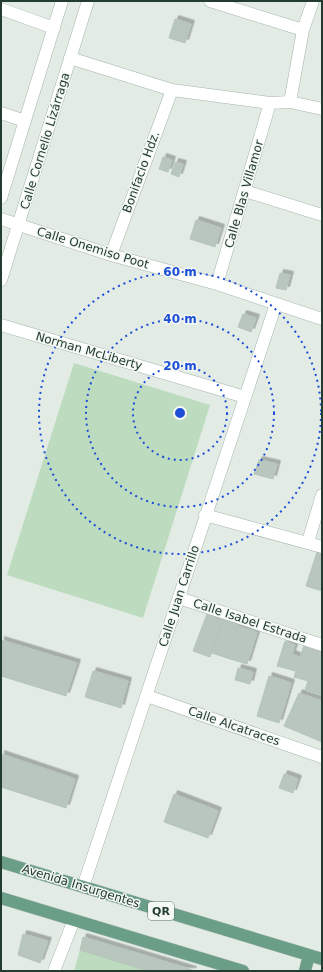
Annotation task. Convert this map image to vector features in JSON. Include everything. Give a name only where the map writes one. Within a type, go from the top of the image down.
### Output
[{"type":"main road","name":"Avenida Insurgentes","points":[[1,862],[322,959]]},
{"type":"main road","points":[[1,898],[242,971]]},
{"type":"main road","points":[[305,971],[309,955]]},
{"type":"street","name":"Calle Cornelio Lizárraga","points":[[1,198],[62,1]]},
{"type":"street","name":"Calle Cornelio Lizárraga","points":[[1,280],[88,1]]},
{"type":"street","points":[[210,1],[303,30]]},
{"type":"street","points":[[290,102],[303,30],[313,1]]},
{"type":"street","points":[[1,9],[54,28]]},
{"type":"street","points":[[70,58],[172,90],[270,103],[290,102],[322,109]]},
{"type":"street","name":"Bonifacio Hdz.","points":[[111,255],[172,90]]},
{"type":"street","name":"Calle Blas Villamor","points":[[217,284],[246,191],[270,103]]},
{"type":"street","points":[[1,113],[25,121]]},
{"type":"street","points":[[246,191],[322,215]]},
{"type":"street","name":"Calle Onemiso Poot","points":[[1,219],[111,255],[217,284],[322,319]]},
{"type":"street","name":"Calle Juan Carrillo","points":[[83,887],[276,304]]},
{"type":"street","name":"Norman McLiberty","points":[[1,325],[245,397]]},
{"type":"street","points":[[308,542],[322,495]]},
{"type":"street","points":[[205,515],[322,547]]},
{"type":"street","name":"Calle Isabel Estrada","points":[[179,598],[322,645]]},
{"type":"street","name":"Calle Alcatraces","points":[[147,696],[322,757]]},
{"type":"street","points":[[54,971],[74,920]]},
{"type":"green space","points":[[74,363],[210,405],[143,618],[7,575]]},
{"type":"green space","points":[[80,950],[147,971],[74,971]]},
{"type":"building","points":[[175,19],[191,24],[185,43],[169,38]]},
{"type":"building","points":[[163,157],[172,160],[168,172],[159,169]]},
{"type":"building","points":[[175,162],[183,164],[179,177],[171,174]]},
{"type":"building","points":[[196,220],[221,228],[215,247],[190,239]]},
{"type":"building","points":[[280,273],[290,275],[286,290],[276,288]]},
{"type":"building","points":[[243,314],[256,318],[251,332],[238,327]]},
{"type":"building","points":[[259,460],[277,464],[273,479],[254,474]]},
{"type":"building","points":[[317,552],[322,553],[322,591],[306,586]]},
{"type":"building","points":[[207,614],[223,619],[210,657],[193,651]]},
{"type":"building","points":[[223,619],[238,624],[227,658],[212,653]]},
{"type":"building","points":[[237,626],[257,632],[247,664],[227,658]]},
{"type":"building","points":[[1,640],[77,663],[66,696],[1,676]]},
{"type":"building","points":[[285,641],[295,645],[292,654],[299,657],[295,671],[277,666]]},
{"type":"building","points":[[304,645],[309,645],[309,648],[318,651],[308,681],[294,677]]},
{"type":"building","points":[[318,651],[322,652],[322,695],[305,690]]},
{"type":"building","points":[[238,668],[253,672],[250,684],[235,680]]},
{"type":"building","points":[[93,671],[128,681],[121,708],[85,697]]},
{"type":"building","points":[[269,676],[291,683],[279,723],[257,716]]},
{"type":"building","points":[[299,693],[322,701],[322,742],[284,726]]},
{"type":"building","points":[[1,754],[75,779],[66,808],[1,787]]},
{"type":"building","points":[[284,774],[298,779],[293,793],[279,788]]},
{"type":"building","points":[[174,794],[218,811],[208,838],[164,822]]},
{"type":"building","points":[[23,934],[48,941],[40,963],[18,955]]},
{"type":"building","points":[[83,937],[193,971],[147,971],[80,950]]}]
